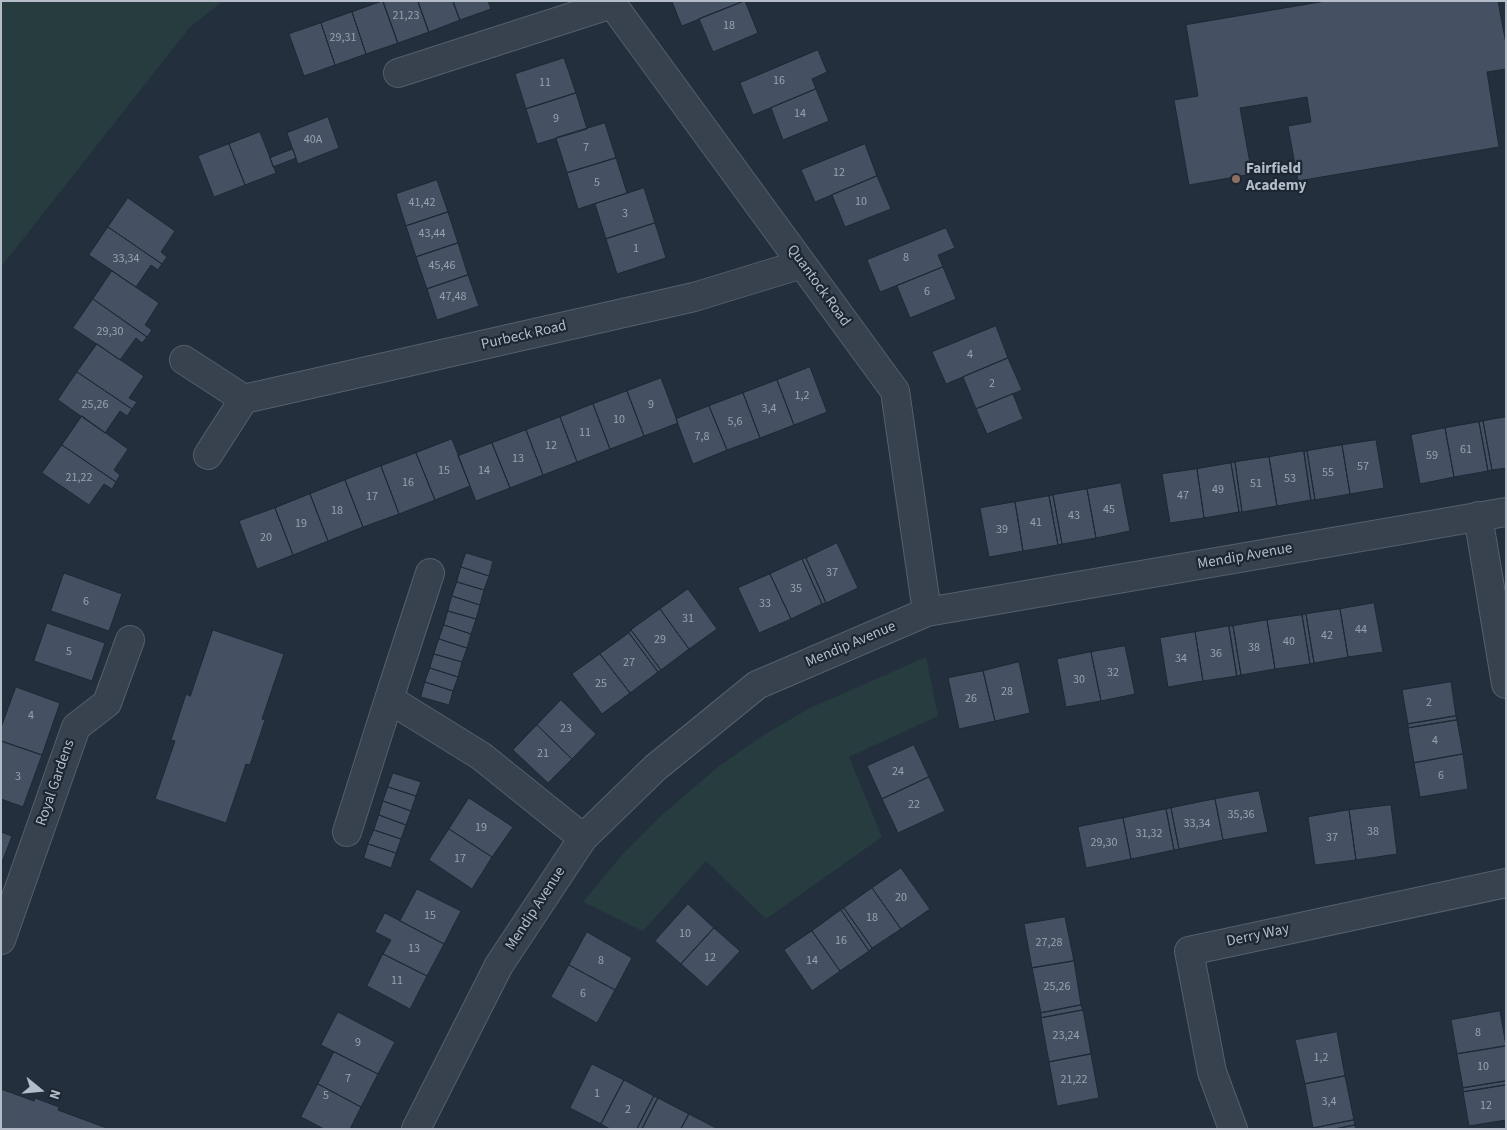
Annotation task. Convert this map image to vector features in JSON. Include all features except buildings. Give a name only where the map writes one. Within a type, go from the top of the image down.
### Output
[{"type":"street","points":[[398,73],[611,3]]},
{"type":"street","name":"Quantock Road","points":[[611,3],[895,390],[926,612]]},
{"type":"street","name":"Purbeck Road","points":[[244,399],[694,297],[802,264]]},
{"type":"street","points":[[184,360],[244,399],[208,455]]},
{"type":"street","name":"Mendip Avenue","points":[[426,1125],[499,965],[583,838],[655,768],[757,685],[926,612],[1506,512]]},
{"type":"street","points":[[1478,516],[1506,684]]},
{"type":"street","points":[[347,832],[430,573]]},
{"type":"street","name":"Royal Gardens","points":[[1,940],[76,727],[107,703],[130,640]]},
{"type":"street","points":[[390,700],[481,756],[583,838]]},
{"type":"street","name":"Derry Way","points":[[1233,1129],[1212,1072],[1189,951],[1506,883]]},
{"type":"green space","points":[[1,1],[223,1],[190,27],[1,267]]},
{"type":"green space","points":[[926,657],[938,716],[849,757],[882,837],[766,919],[706,861],[643,931],[583,902],[621,856],[663,814],[718,767],[764,735],[808,709]]},
{"type":"place","name":"Fairfield Academy","points":[[1236,179]]}]
